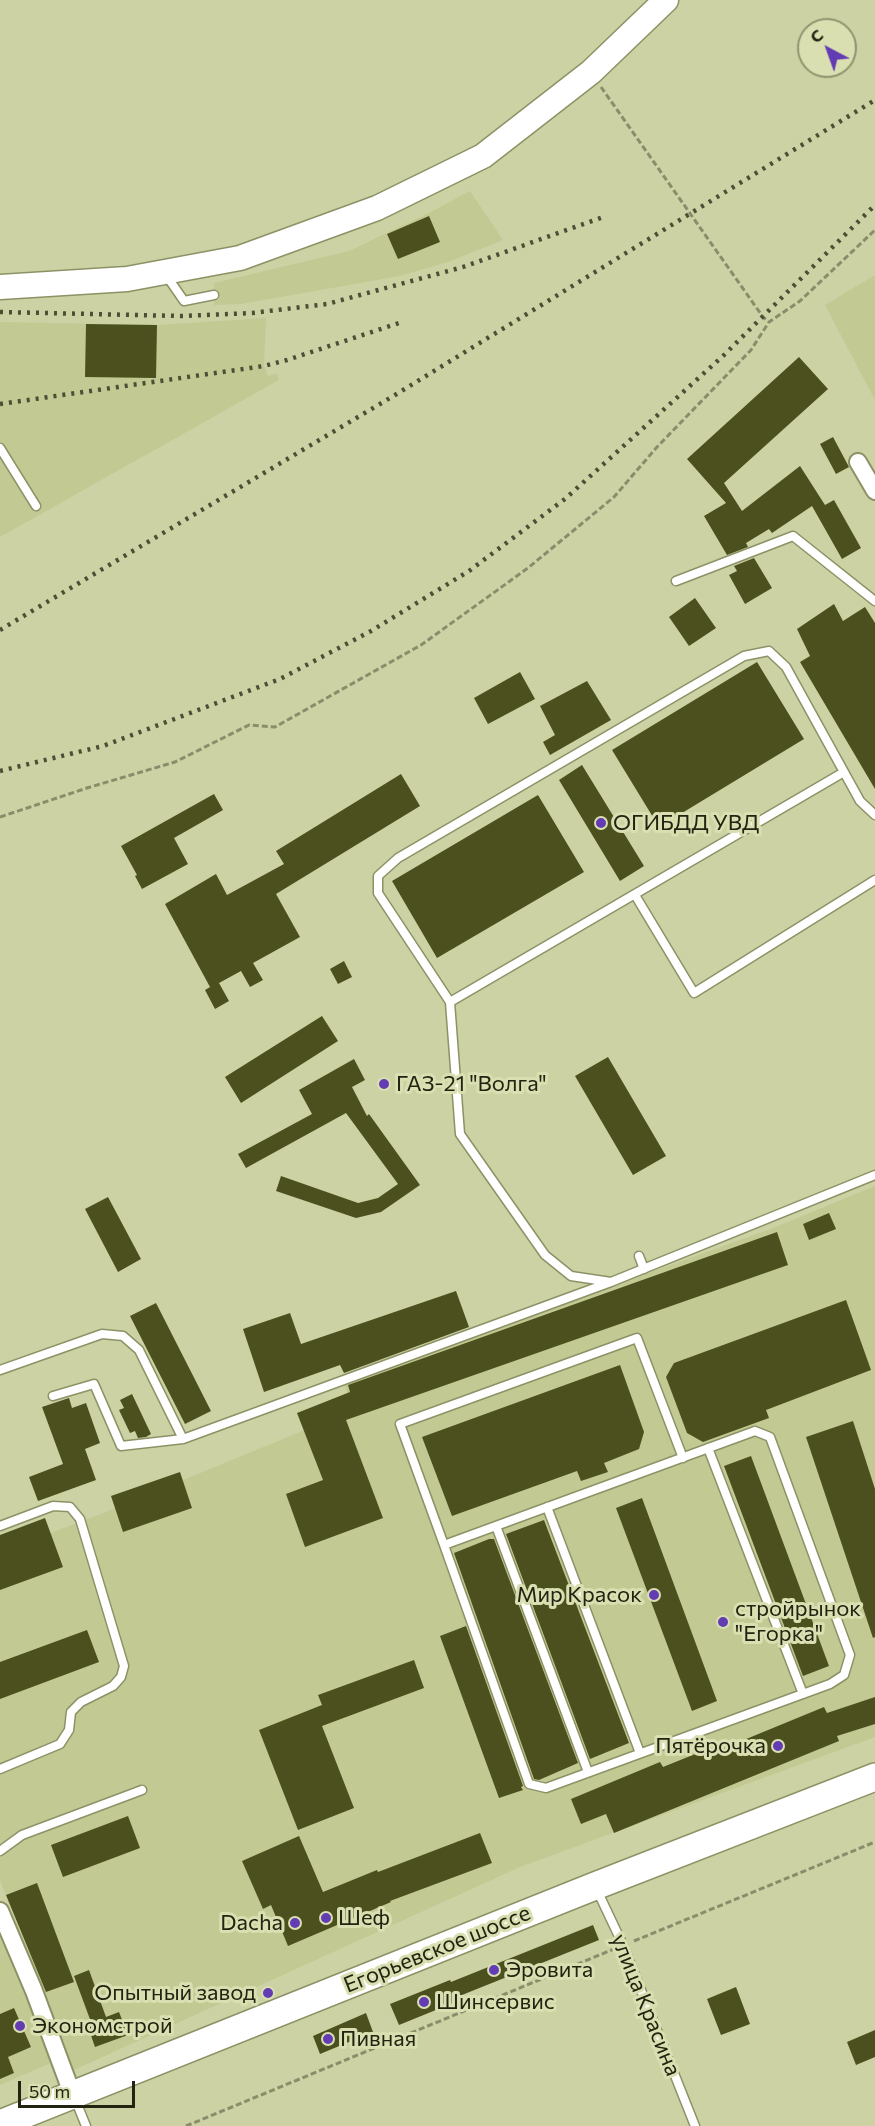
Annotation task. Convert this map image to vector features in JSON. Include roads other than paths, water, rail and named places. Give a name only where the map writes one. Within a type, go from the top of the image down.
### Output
[{"type":"main road","points":[[0,287],[127,279],[240,258],[377,208],[483,156],[591,72],[666,0]]},
{"type":"main road","name":"Егорьевское шоссе","points":[[0,2124],[595,1886],[875,1777]]},
{"type":"street","points":[[858,462],[875,491]]},
{"type":"street","points":[[0,1911],[34,1991],[73,2096]]},
{"type":"lane","points":[[164,272],[184,301],[214,295]]},
{"type":"lane","points":[[0,448],[36,506]]},
{"type":"lane","points":[[676,581],[794,536],[875,602]]},
{"type":"lane","points":[[612,1282],[570,1276],[545,1255],[460,1134],[450,1002],[378,893],[378,876],[398,858],[744,656],[769,651],[786,668],[860,801],[874,812]]},
{"type":"lane","points":[[450,1002],[844,772]]},
{"type":"lane","points":[[635,895],[694,993],[875,880]]},
{"type":"lane","points":[[52,1396],[94,1384],[121,1446],[183,1439],[612,1282],[875,1175]]},
{"type":"lane","points":[[639,1256],[644,1269]]},
{"type":"lane","points":[[0,1370],[102,1334],[123,1336],[139,1350],[183,1439]]},
{"type":"lane","points":[[444,1545],[683,1458],[754,1431],[770,1437],[850,1655],[844,1674],[830,1684],[546,1788],[529,1784],[400,1424],[637,1338],[683,1458]]},
{"type":"lane","points":[[708,1448],[803,1694]]},
{"type":"lane","points":[[0,1526],[53,1506],[70,1507],[80,1519],[123,1666],[121,1677],[113,1686],[81,1702],[71,1712],[69,1730],[60,1744],[0,1769]]},
{"type":"lane","points":[[547,1507],[640,1754]]},
{"type":"lane","points":[[496,1526],[588,1772]]},
{"type":"lane","points":[[0,1851],[22,1835],[142,1790]]},
{"type":"lane","name":"улица Красина","points":[[595,1886],[623,1945],[695,2126]]},
{"type":"lane","points":[[73,2096],[86,2126]]},
{"type":"railway","points":[[0,630],[395,395],[875,100]]},
{"type":"railway","points":[[0,771],[103,746],[280,679],[371,631],[469,571],[565,499],[724,355],[875,205]]},
{"type":"railway","points":[[0,312],[180,316],[252,313],[327,304],[463,267],[603,217]]},
{"type":"railway","points":[[0,404],[264,366],[399,323]]},
{"type":"place","name":"ОГИБДД УВД","points":[[601,823]]},
{"type":"place","name":"ГАЗ-21 \"Волга\"","points":[[384,1084]]},
{"type":"place","name":"Мир Красок","points":[[654,1595]]},
{"type":"place","name":"стройрынок \"Егорка\"","points":[[723,1622]]},
{"type":"place","name":"Пятёрочка","points":[[778,1746]]},
{"type":"place","name":"Шеф","points":[[326,1918]]},
{"type":"place","name":"Dacha","points":[[295,1923]]},
{"type":"place","name":"Эровита","points":[[494,1970]]},
{"type":"place","name":"Опытный завод","points":[[268,1993]]},
{"type":"place","name":"Шинсервис","points":[[424,2002]]},
{"type":"place","name":"Экономстрой","points":[[20,2026]]},
{"type":"place","name":"Пивная","points":[[328,2039]]}]
